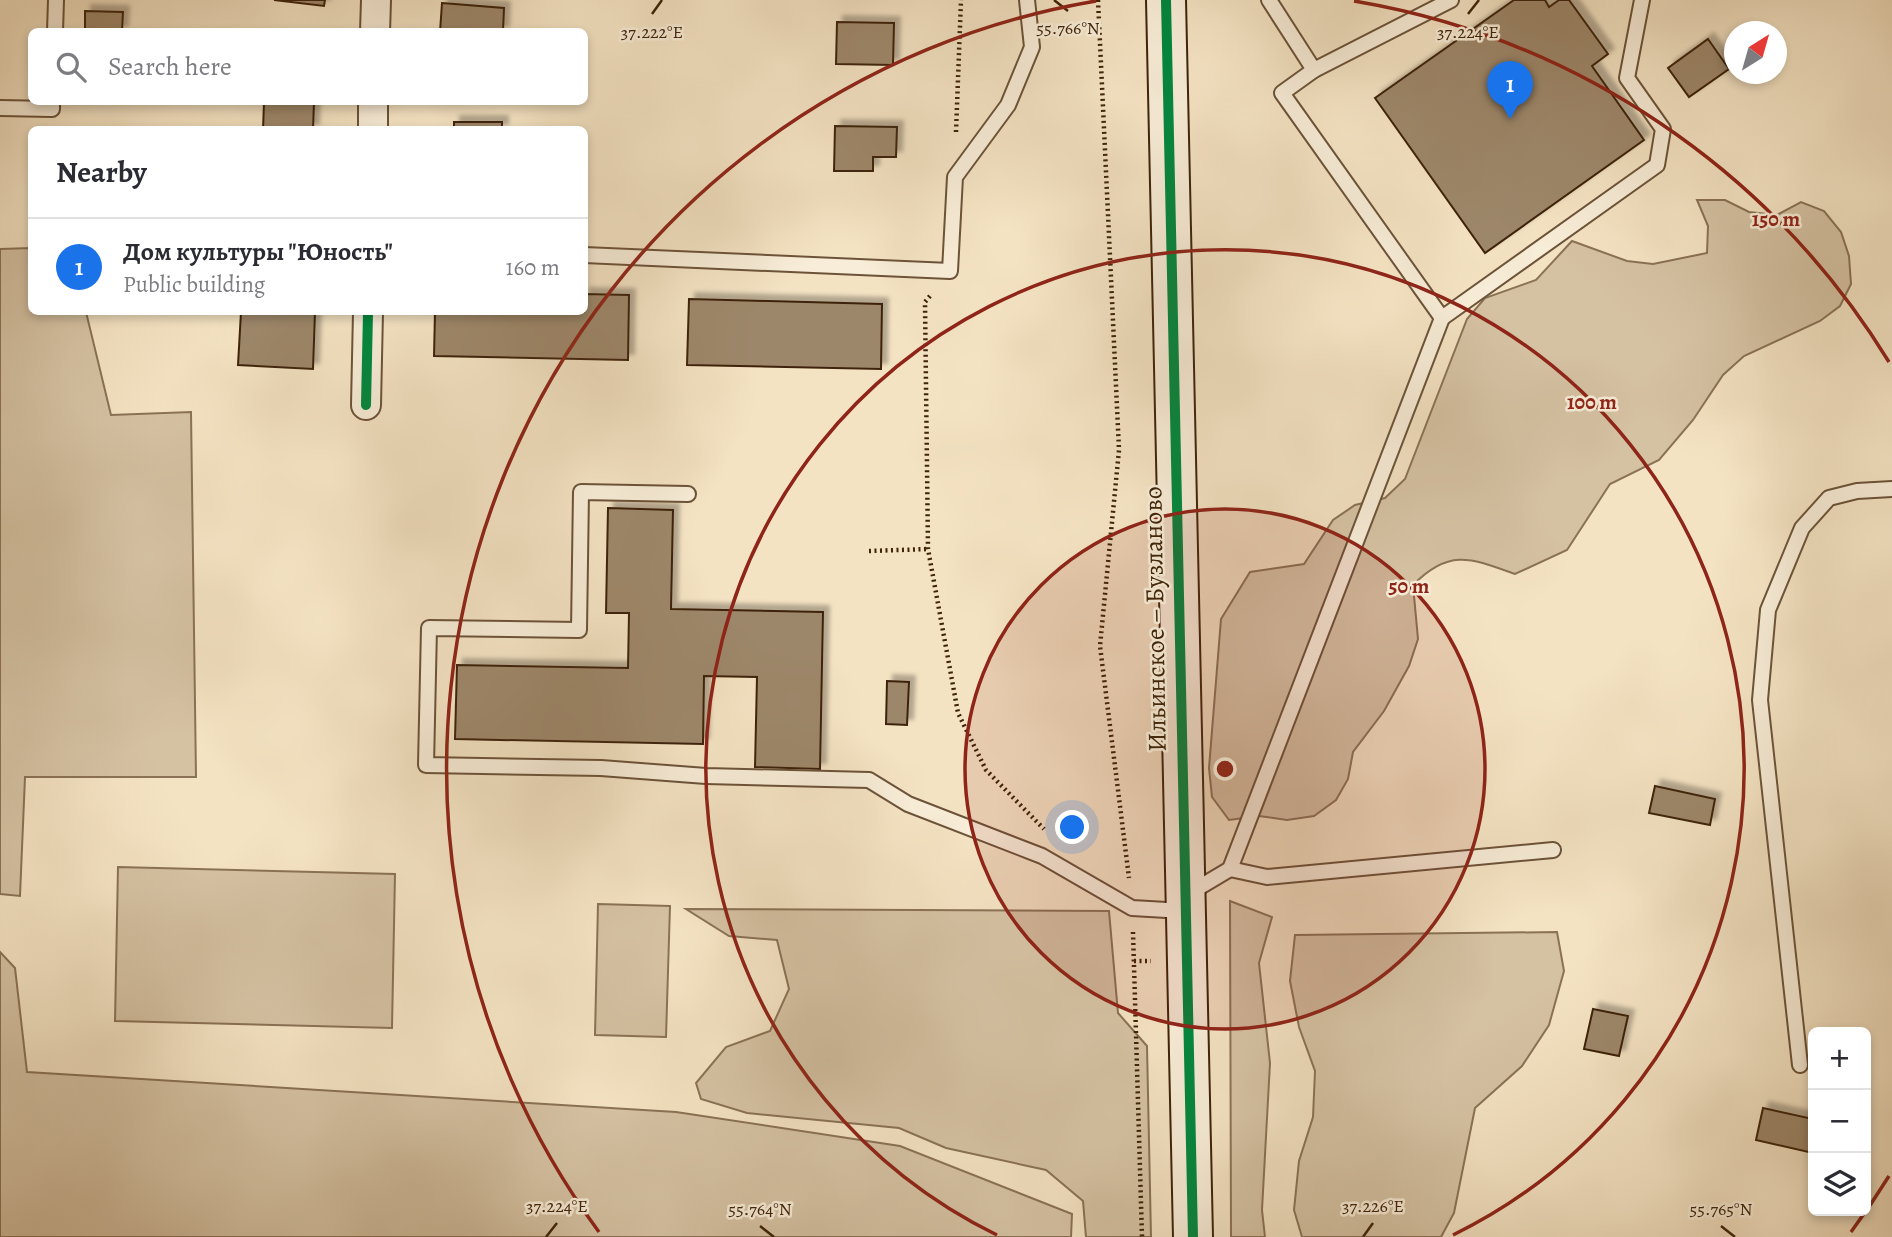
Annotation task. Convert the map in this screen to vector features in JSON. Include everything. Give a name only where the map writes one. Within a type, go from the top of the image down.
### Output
[{"type":"street","points":[[375,28],[376,0]]},
{"type":"street","name":"Ильинское – Бузланово","points":[[1166,0],[1193,1237]]},
{"type":"street","points":[[373,105],[373,126]]},
{"type":"street","points":[[366,405],[368,315]]},
{"type":"lane","points":[[55,28],[56,0]]},
{"type":"lane","points":[[588,255],[950,271],[955,177],[1008,105],[1032,47],[1027,0]]},
{"type":"lane","points":[[1269,0],[1314,70]]},
{"type":"lane","points":[[1441,318],[1282,93],[1314,70],[1451,0]]},
{"type":"lane","points":[[688,494],[581,492],[579,631],[429,628],[426,765],[869,780],[908,804],[1042,856],[1132,908],[1184,904],[1230,869],[1441,318],[1657,165],[1663,129],[1626,78],[1642,0]]},
{"type":"lane","points":[[0,108],[52,109],[52,105]]},
{"type":"lane","points":[[1800,1065],[1760,700],[1768,610],[1802,528],[1829,498],[1857,491],[1892,489]]},
{"type":"lane","points":[[1230,869],[1267,877],[1553,850]]},
{"type":"path","points":[[955,177],[961,0]]},
{"type":"path","points":[[1098,0],[1119,450],[1100,646],[1132,908],[1142,1237]]},
{"type":"path","points":[[950,271],[925,302],[928,549],[958,713],[986,770],[1052,837]]},
{"type":"path","points":[[869,551],[928,549]]},
{"type":"shaded area","points":[[1697,200],[1725,200],[1749,212],[1777,215],[1801,202],[1824,211],[1841,232],[1849,256],[1851,284],[1840,306],[1820,321],[1744,356],[1723,375],[1693,420],[1659,460],[1610,484],[1567,550],[1515,574],[1486,564],[1461,560],[1438,565],[1426,573],[1413,585],[1418,639],[1409,666],[1384,711],[1353,752],[1348,779],[1336,800],[1314,816],[1287,820],[1259,816],[1229,820],[1212,797],[1209,768],[1221,619],[1250,572],[1304,564],[1333,520],[1355,505],[1385,498],[1405,479],[1467,319],[1485,298],[1536,280],[1572,241],[1627,261],[1653,264],[1707,253],[1708,226]]},
{"type":"shaded area","points":[[28,248],[28,315],[87,315],[111,415],[191,412],[196,777],[25,777],[20,896],[0,894],[0,249]]},
{"type":"shaded area","points":[[118,867],[395,874],[392,1028],[115,1021]]},
{"type":"shaded area","points":[[1230,901],[1272,917],[1259,963],[1270,1063],[1262,1210],[1265,1237],[1231,1237]]},
{"type":"shaded area","points":[[598,904],[670,906],[666,1037],[595,1035]]},
{"type":"shaded area","points":[[686,909],[1109,911],[1118,1013],[1147,1046],[1151,1237],[1086,1237],[1083,1201],[1046,1170],[946,1148],[899,1128],[747,1113],[701,1099],[696,1083],[726,1047],[770,1031],[789,989],[777,940],[729,936]]},
{"type":"shaded area","points":[[1557,932],[1564,971],[1549,1025],[1522,1066],[1475,1108],[1454,1213],[1441,1237],[1302,1237],[1294,1210],[1299,1161],[1313,1117],[1315,1071],[1299,1027],[1290,981],[1295,935]]},
{"type":"shaded area","points":[[0,952],[15,968],[27,1072],[676,1112],[900,1146],[1072,1214],[1071,1237],[0,1237]]},
{"type":"building","points":[[274,0],[325,0],[324,6]]},
{"type":"building","points":[[1514,0],[1545,0],[1549,7],[1559,0],[1569,0],[1608,54],[1592,66],[1644,140],[1485,253],[1375,98]]},
{"type":"building","points":[[442,3],[504,8],[503,28],[440,28]]},
{"type":"building","points":[[85,11],[123,12],[122,28],[85,28]]},
{"type":"building","points":[[837,22],[894,23],[893,65],[836,64]]},
{"type":"building","points":[[1708,39],[1724,62],[1724,72],[1689,97],[1668,68]]},
{"type":"building","points":[[264,105],[314,105],[313,126],[263,126]]},
{"type":"building","points":[[454,122],[502,122],[502,126],[454,126]]},
{"type":"building","points":[[835,126],[897,127],[896,157],[873,157],[873,171],[834,171]]},
{"type":"building","points":[[588,294],[629,295],[628,360],[434,356],[435,315],[588,315]]},
{"type":"building","points":[[689,299],[882,304],[881,369],[687,365]]},
{"type":"building","points":[[241,315],[315,315],[313,369],[238,365]]},
{"type":"building","points":[[608,508],[673,510],[671,609],[823,612],[820,769],[755,767],[757,677],[704,676],[703,744],[455,739],[457,665],[628,668],[629,613],[606,613]]},
{"type":"building","points":[[887,681],[909,682],[907,725],[886,724]]},
{"type":"building","points":[[1655,786],[1715,799],[1710,825],[1649,813]]},
{"type":"building","points":[[1593,1009],[1628,1016],[1619,1056],[1584,1049]]},
{"type":"building","points":[[1763,1108],[1808,1118],[1808,1152],[1756,1140]]},
{"type":"cycle path","points":[[1166,0],[1193,1237]]},
{"type":"cycle path","points":[[366,405],[368,315]]},
{"type":"place","name":"Дом культуры \"Юность\"","points":[[1510,119]]}]
